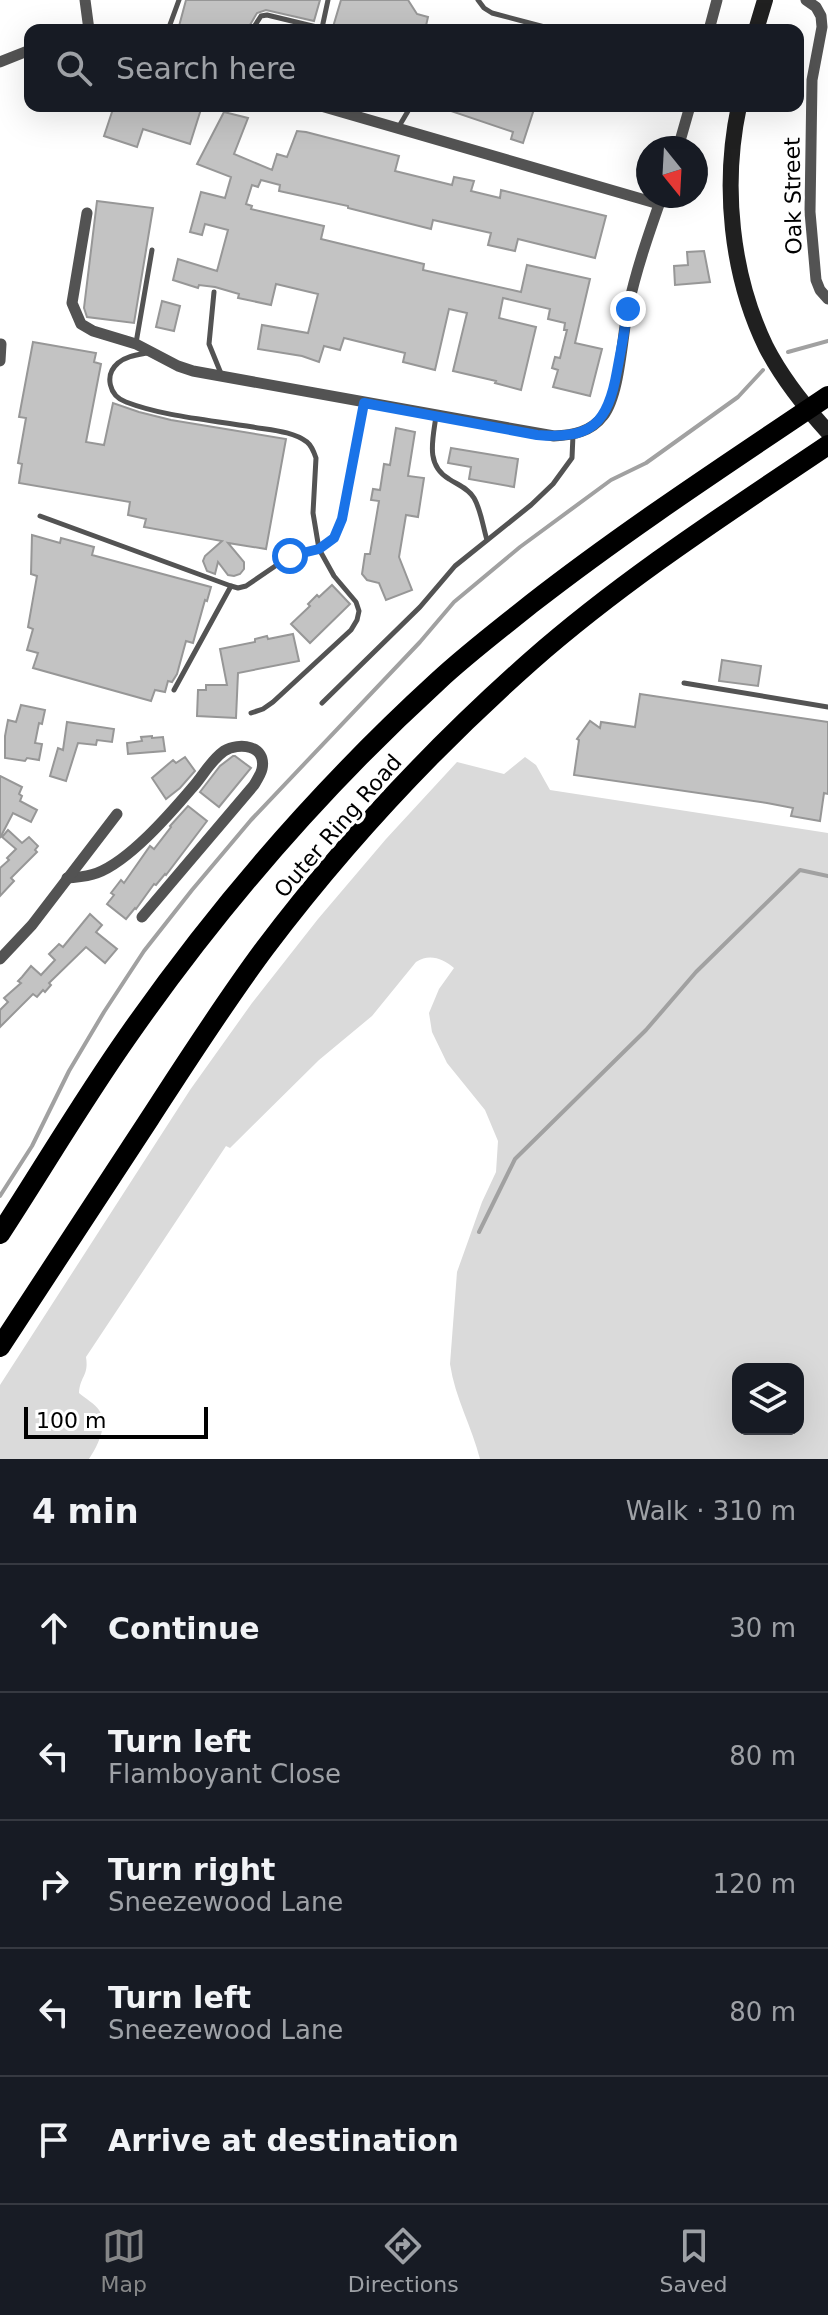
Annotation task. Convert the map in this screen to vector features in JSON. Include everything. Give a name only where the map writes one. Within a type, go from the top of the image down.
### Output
[{"type":"highway","name":"Outer Ring Road","points":[[0,1234],[127,1037],[168,980],[292,829],[377,740],[439,679],[570,574],[645,519],[828,396]]},
{"type":"highway","name":"Outer Ring Road","points":[[0,1347],[214,1020],[266,948],[382,809],[438,749],[565,633],[648,568],[828,445]]},
{"type":"street","points":[[85,0],[88,24]]},
{"type":"street","points":[[711,24],[717,0]]},
{"type":"street","points":[[758,24],[765,0]]},
{"type":"street","name":"Oak Street","points":[[806,0],[816,7],[822,27],[812,80],[810,212],[816,280],[828,299]]},
{"type":"street","points":[[0,62],[24,52]]},
{"type":"street","points":[[342,112],[636,193]]},
{"type":"street","points":[[681,136],[688,112]]},
{"type":"street","points":[[738,112],[731,160],[731,205],[738,256],[750,304],[767,348],[791,388],[828,432]]},
{"type":"street","points":[[87,213],[72,303],[81,324],[93,331],[136,344],[178,366],[223,377],[554,436],[573,435],[591,428],[604,415],[613,398],[628,309],[658,208]]},
{"type":"street","points":[[0,361],[1,344]]},
{"type":"street","points":[[67,878],[86,876],[116,863],[182,799],[223,752],[234,746],[254,748],[262,761],[262,770],[254,785],[142,917]]},
{"type":"street","points":[[0,959],[32,925],[117,814]]},
{"type":"lane","points":[[170,24],[179,0]]},
{"type":"lane","points":[[326,24],[328,0]]},
{"type":"lane","points":[[478,0],[492,13],[533,24]]},
{"type":"lane","points":[[256,24],[261,16],[267,15],[304,24]]},
{"type":"lane","points":[[398,128],[407,112]]},
{"type":"lane","points":[[136,344],[152,250]]},
{"type":"lane","points":[[214,292],[209,344],[223,377]]},
{"type":"lane","points":[[152,352],[130,357],[118,363],[112,371],[110,388],[123,402],[279,432],[308,442],[316,458],[313,513],[319,549],[359,611],[351,630],[273,702],[251,713]]},
{"type":"lane","points":[[40,516],[231,586],[246,586],[290,556],[319,549],[334,538],[342,519],[364,403]]},
{"type":"lane","points":[[436,416],[432,459],[441,474],[474,498],[487,540]]},
{"type":"lane","points":[[322,703],[420,607],[455,566],[553,484],[572,458],[573,435]]},
{"type":"lane","points":[[174,690],[231,586]]},
{"type":"lane","points":[[684,683],[828,707]]},
{"type":"shaded area","points":[[525,757],[536,765],[550,790],[828,833],[828,1459],[480,1459],[450,1364],[457,1272],[496,1172],[498,1141],[485,1110],[447,1063],[432,1032],[429,1013],[439,989],[454,968],[431,958],[416,962],[372,1016],[319,1060],[230,1148],[226,1146],[86,1357],[79,1393],[97,1408],[103,1422],[98,1442],[89,1459],[0,1459],[0,1385],[190,1090],[252,1003],[318,919],[457,762],[504,774]]},
{"type":"building","points":[[186,0],[320,0],[314,21],[266,10],[257,13],[251,24],[180,24]]},
{"type":"building","points":[[341,0],[408,0],[417,14],[428,17],[426,24],[334,24]]},
{"type":"building","points":[[112,112],[200,112],[190,144],[143,129],[137,147],[104,136]]},
{"type":"building","points":[[224,112],[248,118],[234,154],[272,170],[277,154],[287,157],[297,131],[306,132],[399,156],[395,171],[452,185],[454,177],[474,181],[471,191],[500,198],[501,190],[606,216],[595,258],[518,239],[515,251],[488,245],[491,233],[433,220],[431,229],[279,191],[280,185],[261,180],[258,187],[252,185],[246,204],[252,206],[251,209],[324,226],[321,239],[424,264],[423,270],[521,292],[527,265],[590,279],[575,343],[602,349],[590,396],[553,387],[558,370],[552,368],[555,357],[560,358],[567,330],[564,330],[565,323],[548,319],[550,309],[503,298],[499,318],[536,327],[521,390],[453,371],[467,313],[449,309],[435,370],[403,362],[405,353],[344,338],[340,350],[324,346],[319,362],[258,349],[262,325],[308,333],[318,294],[276,284],[271,305],[238,298],[239,294],[215,287],[199,285],[198,288],[173,280],[178,259],[217,271],[228,230],[205,224],[202,235],[190,232],[201,192],[225,198],[231,177],[197,164]]},
{"type":"building","points":[[454,112],[533,112],[523,143],[511,139],[513,132]]},
{"type":"building","points":[[97,201],[153,208],[134,323],[87,317],[84,308]]},
{"type":"building","points":[[704,251],[710,282],[675,285],[674,266],[688,265],[687,252]]},
{"type":"building","points":[[162,301],[180,306],[174,331],[156,327]]},
{"type":"building","points":[[33,342],[96,353],[94,362],[101,364],[86,442],[104,445],[113,403],[171,420],[286,439],[266,549],[228,543],[244,562],[244,569],[240,574],[228,575],[218,562],[215,574],[207,571],[203,561],[222,541],[144,527],[146,519],[128,515],[130,502],[19,483],[22,464],[18,463],[26,418],[19,417]]},
{"type":"building","points":[[396,428],[415,432],[408,476],[424,478],[418,517],[406,515],[399,557],[412,590],[386,600],[379,583],[367,580],[362,574],[365,554],[370,554],[379,501],[371,500],[373,489],[380,490],[384,464],[390,465]]},
{"type":"building","points":[[451,448],[518,459],[514,487],[469,479],[471,467],[448,463]]},
{"type":"building","points":[[32,535],[60,543],[61,538],[94,547],[92,555],[211,587],[193,643],[186,641],[177,674],[172,682],[168,681],[165,692],[155,690],[151,701],[33,668],[38,653],[27,650],[33,629],[28,627],[37,576],[31,574]]},
{"type":"building","points":[[332,585],[350,604],[310,643],[291,624],[317,595],[319,597]]},
{"type":"building","points":[[293,634],[299,661],[238,673],[236,718],[197,716],[198,690],[206,690],[206,685],[227,685],[220,649],[255,642],[255,639],[267,636],[268,639]]},
{"type":"building","points":[[722,660],[761,666],[758,686],[719,681]]},
{"type":"building","points":[[640,694],[828,722],[828,794],[824,793],[820,821],[791,816],[793,808],[767,803],[574,775],[577,739],[590,721],[600,728],[601,722],[635,727]]},
{"type":"building","points":[[21,705],[45,710],[35,743],[42,744],[39,760],[5,758],[8,720],[16,722]]},
{"type":"building","points":[[67,722],[114,729],[112,742],[97,740],[96,745],[78,743],[66,781],[50,776],[58,748],[63,750]]},
{"type":"building","points":[[152,736],[163,737],[165,751],[128,754],[127,743]]},
{"type":"building","points":[[233,756],[251,768],[219,807],[200,792],[220,766]]},
{"type":"building","points":[[185,757],[195,771],[166,799],[152,778],[173,760],[176,763]]},
{"type":"building","points":[[0,776],[22,787],[20,801],[37,810],[31,822],[13,813],[0,838]]},
{"type":"building","points":[[188,806],[207,821],[166,875],[154,884],[126,919],[107,904],[114,895],[111,893],[121,880],[124,883],[150,846],[154,849]]},
{"type":"building","points":[[8,830],[22,843],[29,837],[38,846],[37,852],[11,878],[14,881],[0,896],[0,868],[16,849],[2,837]]},
{"type":"building","points":[[90,914],[102,925],[96,932],[117,949],[105,963],[86,947],[49,983],[51,985],[45,992],[43,990],[37,997],[33,994],[0,1027],[0,1010],[8,1002],[4,998],[21,983],[18,981],[31,966],[41,975],[55,960],[49,954],[59,944],[63,947]]},
{"type":"waterway","points":[[788,352],[828,341]]},
{"type":"waterway","points":[[0,1196],[32,1146],[69,1071],[144,951],[251,820],[454,602],[520,547],[611,480],[646,463],[738,397],[763,370]]},
{"type":"waterway","points":[[479,1232],[515,1159],[646,1030],[696,972],[800,870],[828,876]]},
{"type":"route","points":[[290,556],[319,549],[334,538],[342,519],[364,403],[537,435],[573,435],[591,428],[604,415],[613,398],[628,309]]}]
